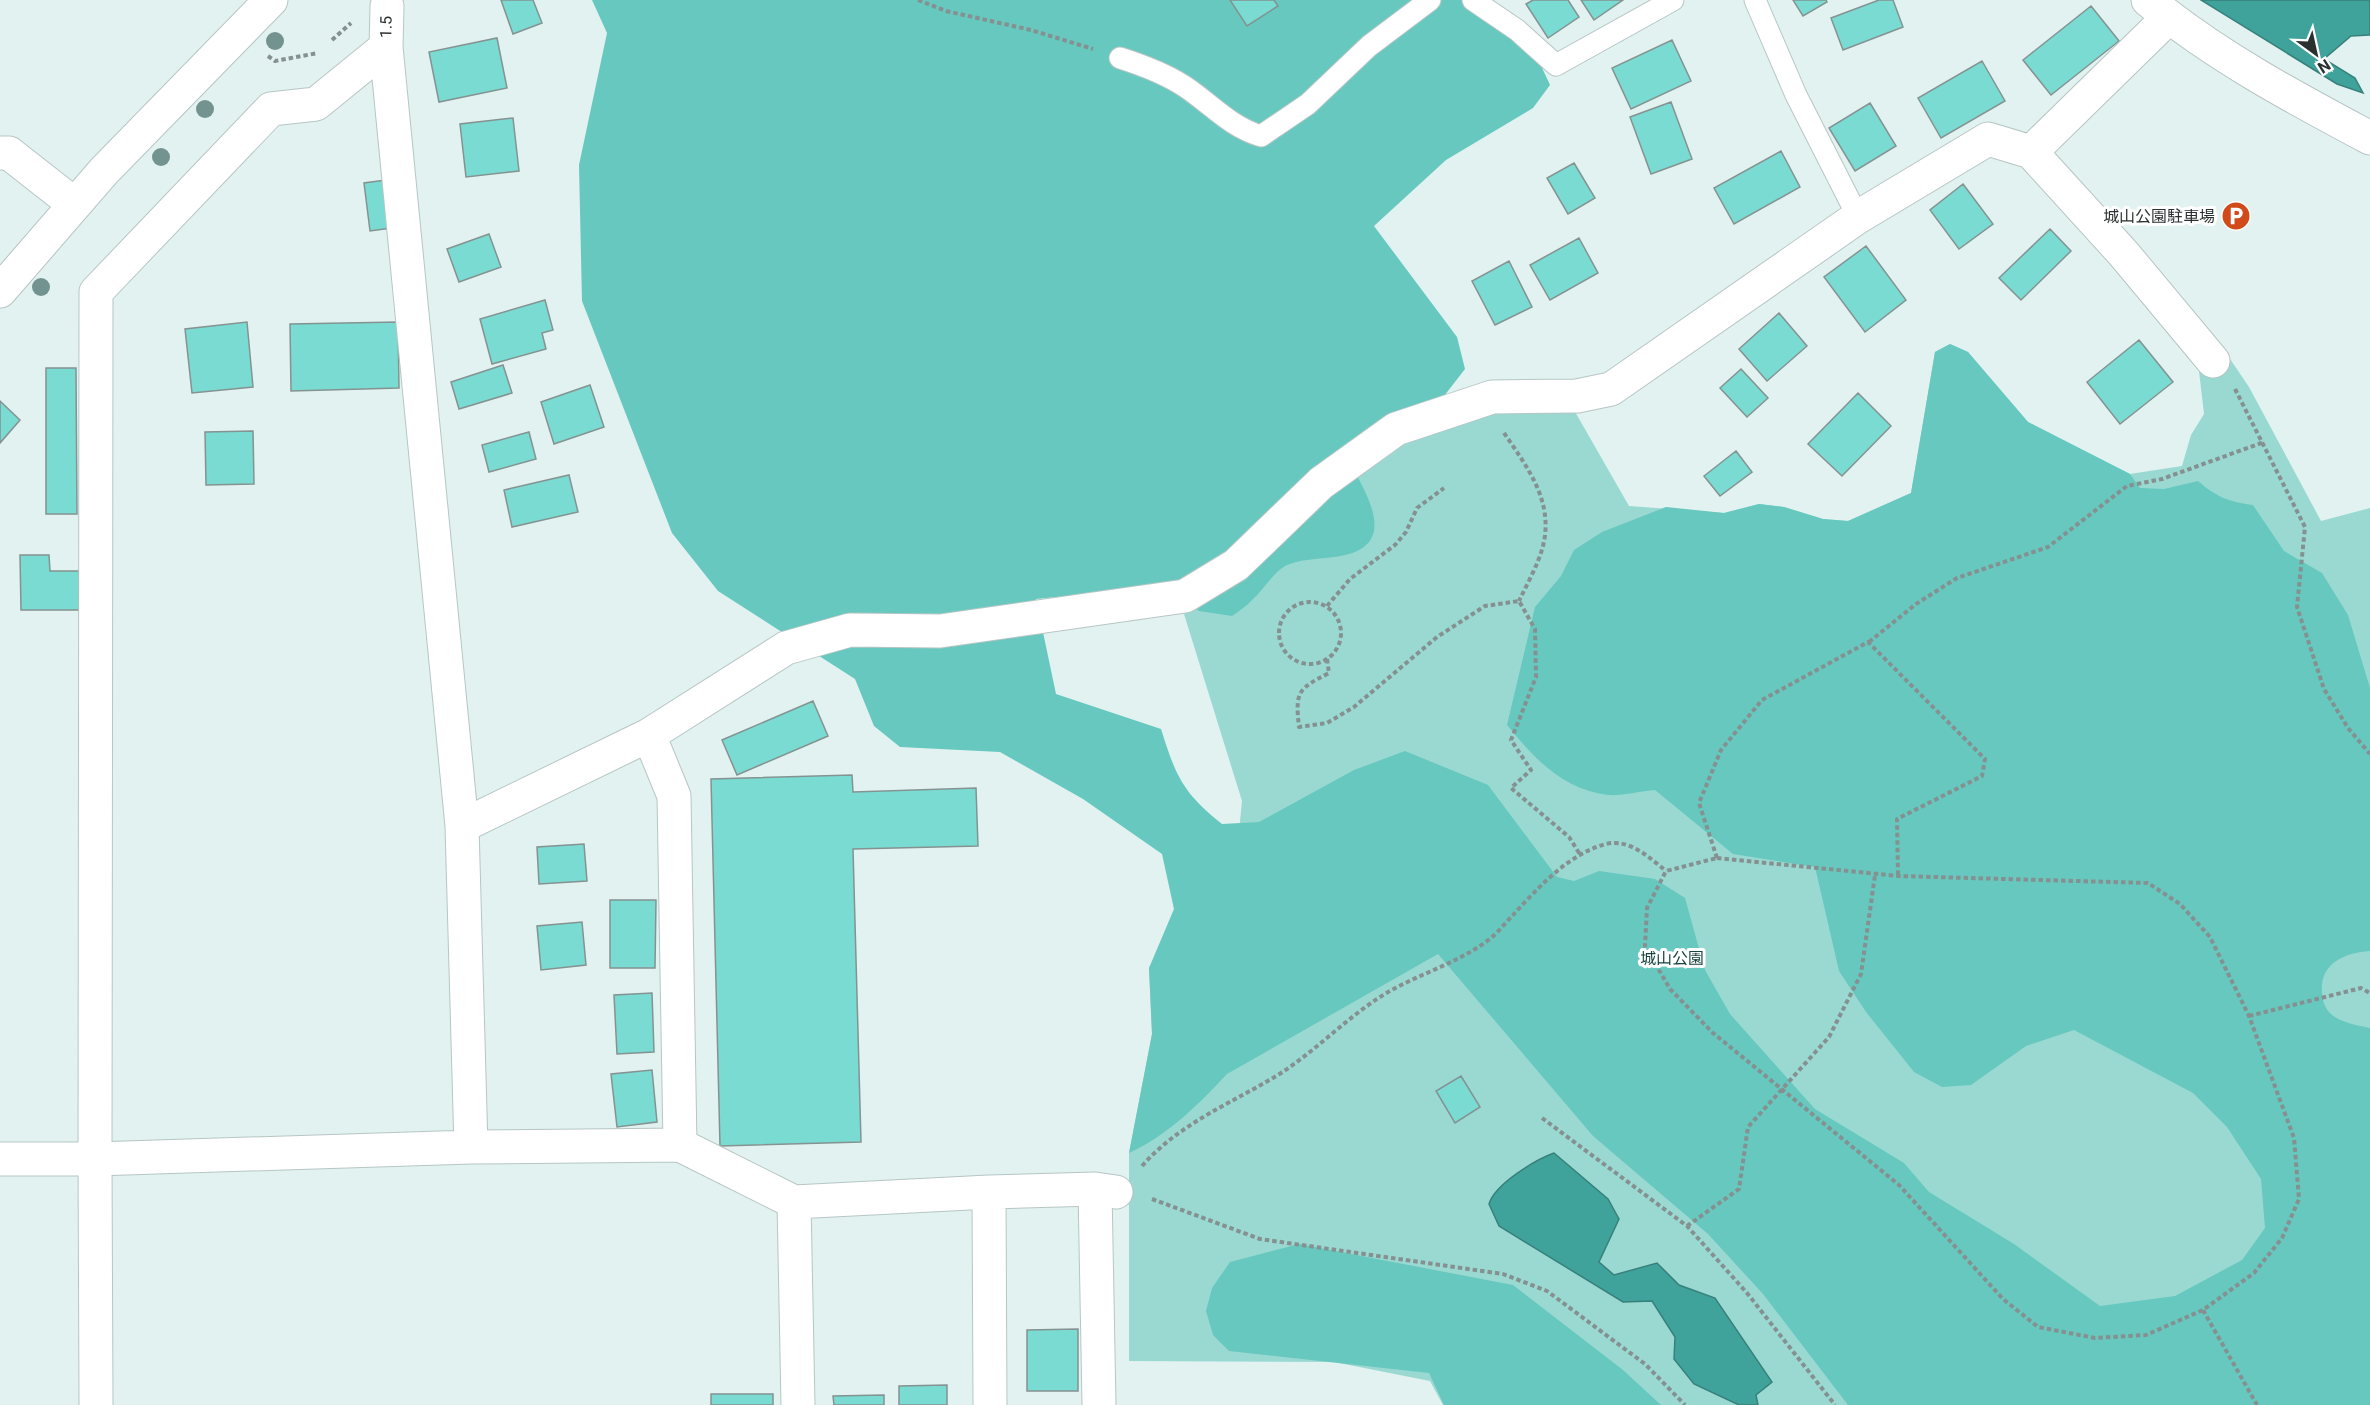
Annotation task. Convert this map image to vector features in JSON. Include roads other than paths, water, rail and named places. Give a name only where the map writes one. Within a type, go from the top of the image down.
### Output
[{"type":"street","points":[[0,291],[74,204],[271,0]]},
{"type":"street","name":"1.5","points":[[387,6],[386,47],[462,826],[471,1147]]},
{"type":"street","points":[[2031,152],[2159,9],[2206,44],[2280,90],[2370,138]]},
{"type":"street","points":[[96,1405],[96,292],[271,110],[316,104],[386,47]]},
{"type":"street","points":[[462,826],[649,735],[786,648],[850,630],[940,631],[1129,606],[1185,596],[1236,565],[1321,483],[1396,429],[1492,397],[1577,396],[1611,389],[1858,217],[1988,139],[2031,152],[2122,252],[2213,361]]},
{"type":"street","points":[[0,153],[9,153],[74,204]]},
{"type":"street","points":[[649,735],[674,796],[680,1145]]},
{"type":"street","points":[[0,1159],[95,1159],[471,1147],[680,1145],[795,1202],[989,1192],[1117,1192],[1099,1405]]},
{"type":"street","points":[[989,1192],[990,1405]]},
{"type":"street","points":[[795,1202],[798,1405]]},
{"type":"lane","points":[[1120,58],[1148,66],[1184,86],[1243,131],[1261,136],[1308,104],[1369,46],[1430,0]]},
{"type":"lane","points":[[1473,0],[1517,30],[1556,65],[1673,0]]},
{"type":"lane","points":[[1755,0],[1796,95],[1858,217]]},
{"type":"place","name":"城山公園駐車場","points":[[2236,216]]},
{"type":"park label","name":"城山公園","points":[[1672,958]]}]
